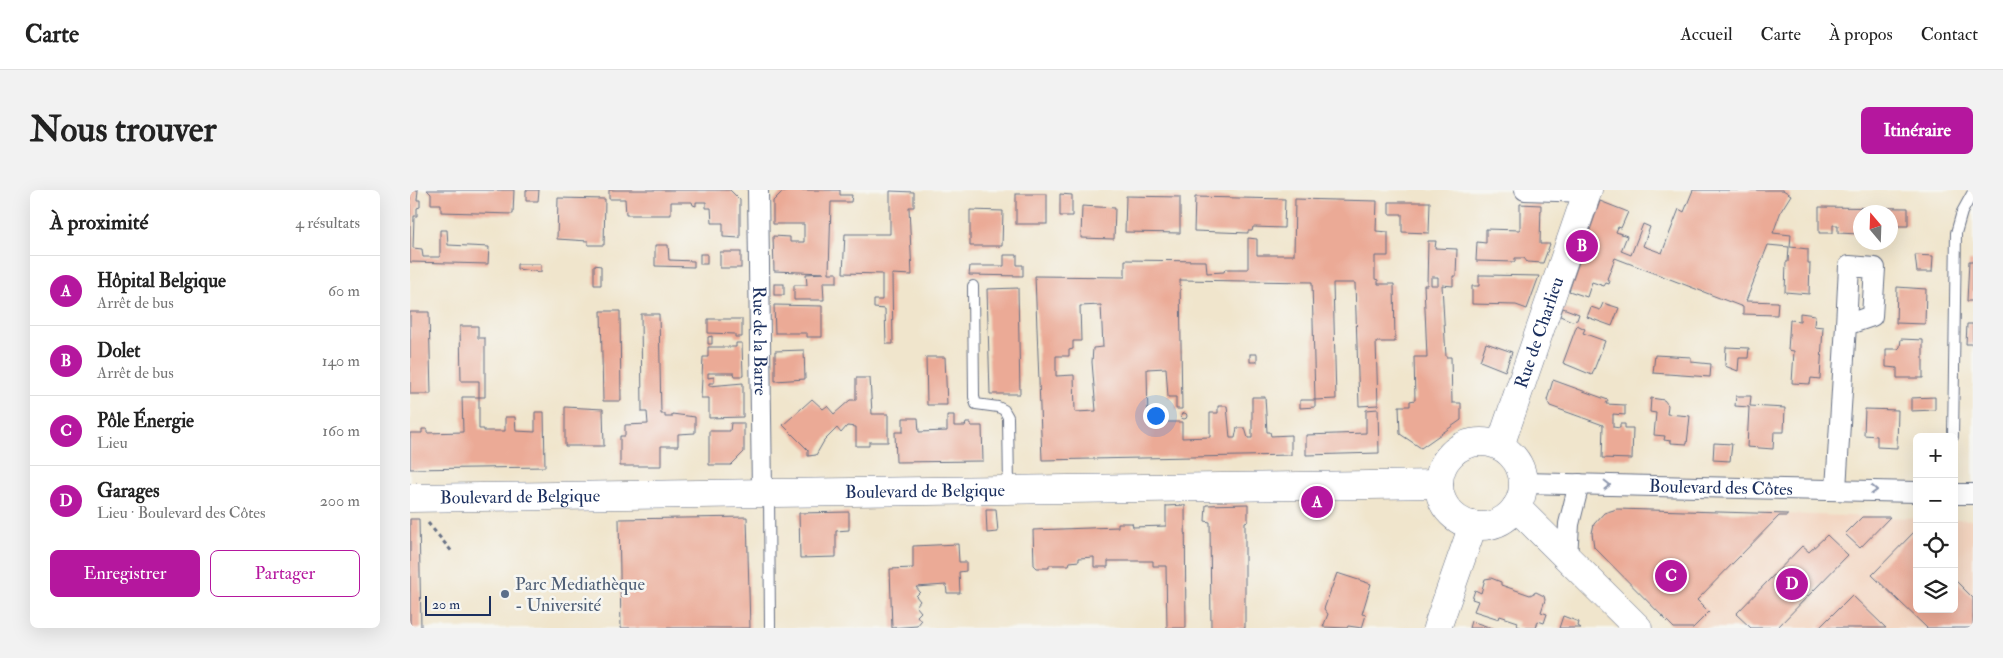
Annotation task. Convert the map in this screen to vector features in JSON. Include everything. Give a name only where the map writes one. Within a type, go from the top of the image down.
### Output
[{"type":"main road","name":"Rue de Charlieu","points":[[1500,446],[1588,191]]},
{"type":"main road","points":[[1486,442],[1500,446],[1517,461],[1519,495],[1508,516],[1497,522],[1473,525],[1462,521],[1449,510],[1441,495],[1439,484],[1445,464],[1459,448],[1472,443],[1486,442]]},
{"type":"main road","name":"Boulevard de Belgique","points":[[416,507],[765,492],[1439,484]]},
{"type":"main road","points":[[1519,495],[1567,558],[1638,628]]},
{"type":"main road","points":[[1437,628],[1473,525]]},
{"type":"street","name":"Rue de la Barre","points":[[758,190],[765,492]]},
{"type":"street","points":[[1525,190],[1588,191]]},
{"type":"street","points":[[1836,489],[1846,325]]},
{"type":"street","points":[[1567,558],[1569,524],[1578,484]]},
{"type":"street","name":"Boulevard des Côtes","points":[[1519,495],[1578,484],[1913,492]]},
{"type":"street","points":[[1958,494],[1973,494]]},
{"type":"lane","points":[[1953,433],[1956,233],[1962,212],[1973,192]]},
{"type":"lane","points":[[973,286],[974,397],[976,404],[998,407],[1004,410],[1008,417],[1009,489]]},
{"type":"lane","points":[[765,492],[770,628]]},
{"type":"path","points":[[416,507],[453,553]]},
{"type":"shaded area","points":[[1617,509],[1913,518],[1913,613],[1958,613],[1958,519],[1973,520],[1973,628],[1674,628],[1594,547],[1592,533],[1594,524],[1604,513]]},
{"type":"building","points":[[410,190],[418,190],[417,200],[420,200],[417,216],[414,216],[413,248],[422,249],[423,257],[440,257],[440,230],[447,230],[448,245],[489,247],[488,264],[410,262]]},
{"type":"building","points":[[427,190],[514,190],[513,214],[441,212],[441,204],[431,204],[431,194]]},
{"type":"building","points":[[526,190],[539,190],[538,201],[526,201]]},
{"type":"building","points":[[609,190],[730,190],[740,200],[740,238],[723,237],[723,223],[712,223],[711,208],[706,208],[706,202],[696,202],[696,206],[692,202],[671,202],[671,215],[626,215],[625,199],[609,199]]},
{"type":"building","points":[[787,190],[840,190],[840,195],[852,195],[851,202],[831,202],[829,273],[837,273],[837,282],[823,282],[824,300],[794,300],[794,285],[807,285],[806,274],[824,273],[774,271],[773,236],[790,237],[790,242],[804,242],[804,224],[773,224],[773,201]]},
{"type":"building","points":[[1693,190],[1783,190],[1791,195],[1781,211],[1773,233],[1791,235],[1790,247],[1808,249],[1808,263],[1810,263],[1809,294],[1785,292],[1786,262],[1788,262],[1789,247],[1768,245],[1746,301],[1778,302],[1777,315],[1743,314],[1743,307],[1615,258],[1607,279],[1610,281],[1609,284],[1606,283],[1604,286],[1592,282],[1587,297],[1569,291],[1600,201],[1628,212],[1621,228],[1618,227],[1616,232],[1627,236],[1621,251],[1631,255],[1643,224],[1650,227],[1643,246],[1662,253],[1679,209],[1684,212]]},
{"type":"building","points":[[890,191],[914,192],[914,207],[909,207],[912,275],[892,274],[893,344],[886,344],[885,309],[874,308],[874,300],[882,300],[882,274],[843,273],[845,234],[890,234]]},
{"type":"building","points":[[1016,194],[1047,194],[1047,224],[1016,224]]},
{"type":"building","points":[[1060,194],[1072,195],[1072,216],[1060,216]]},
{"type":"building","points":[[1126,196],[1180,197],[1180,233],[1125,232]]},
{"type":"building","points":[[1195,197],[1285,199],[1284,228],[1253,227],[1252,231],[1248,231],[1248,233],[1194,231]]},
{"type":"building","points":[[558,198],[605,199],[604,245],[588,245],[588,241],[557,239]]},
{"type":"building","points":[[1295,199],[1377,201],[1376,231],[1388,232],[1388,256],[1375,256],[1375,279],[1378,280],[1378,284],[1394,284],[1395,342],[1376,342],[1378,405],[1359,406],[1355,283],[1333,283],[1336,399],[1315,400],[1312,282],[1180,280],[1182,409],[1176,409],[1176,397],[1168,397],[1166,368],[1147,369],[1148,422],[1182,422],[1182,438],[1210,437],[1210,413],[1218,413],[1218,406],[1227,406],[1230,438],[1235,438],[1237,428],[1245,428],[1248,438],[1252,438],[1252,397],[1265,397],[1267,432],[1270,432],[1271,436],[1291,435],[1291,455],[1042,460],[1035,276],[1125,277],[1125,260],[1206,261],[1207,273],[1224,272],[1225,269],[1248,269],[1248,238],[1257,239],[1257,255],[1294,255]],"holes":[[[1101,305],[1103,347],[1093,348],[1092,362],[1096,411],[1075,412],[1074,375],[1056,376],[1056,356],[1069,356],[1069,350],[1073,349],[1073,341],[1081,341],[1080,306]]]},
{"type":"building","points":[[1389,202],[1430,202],[1429,233],[1402,232],[1402,214],[1389,214]]},
{"type":"building","points":[[1520,204],[1541,205],[1540,244],[1550,244],[1543,263],[1527,262],[1524,258],[1515,258],[1515,262],[1476,261],[1477,242],[1486,243],[1486,229],[1520,230]]},
{"type":"building","points":[[1082,206],[1115,208],[1114,239],[1081,238]]},
{"type":"building","points":[[1819,207],[1853,207],[1853,234],[1838,233],[1838,225],[1833,225],[1833,233],[1819,233]]},
{"type":"building","points":[[1898,208],[1908,208],[1908,226],[1898,226]]},
{"type":"building","points":[[970,210],[1003,211],[1002,246],[970,246]]},
{"type":"building","points":[[1428,241],[1436,241],[1435,248],[1457,249],[1456,276],[1453,276],[1453,286],[1442,285],[1446,357],[1451,357],[1452,403],[1461,403],[1461,420],[1421,448],[1400,434],[1399,406],[1410,406],[1410,401],[1415,400],[1414,357],[1427,357],[1424,285],[1427,285]],"holes":[[[1431,277],[1438,277],[1438,285],[1431,285]]]},
{"type":"building","points":[[655,245],[668,245],[669,260],[694,261],[694,267],[655,266]]},
{"type":"building","points":[[720,252],[741,252],[741,268],[720,268]]},
{"type":"building","points":[[700,254],[707,254],[707,264],[700,264]]},
{"type":"building","points":[[1004,255],[1017,255],[1017,265],[1023,265],[1023,276],[969,275],[970,266],[1004,266]]},
{"type":"building","points":[[1915,255],[1933,256],[1932,272],[1917,272]]},
{"type":"building","points":[[1969,261],[1973,261],[1973,301],[1967,301]]},
{"type":"building","points":[[517,264],[541,264],[541,272],[517,269]]},
{"type":"building","points":[[594,265],[601,266],[601,285],[594,285]]},
{"type":"building","points":[[1479,275],[1539,276],[1527,309],[1516,305],[1472,304],[1472,286],[1479,286]]},
{"type":"building","points":[[774,284],[784,284],[784,295],[774,295]]},
{"type":"building","points":[[1897,287],[1926,289],[1925,324],[1896,323]]},
{"type":"building","points":[[1018,288],[1020,394],[990,394],[987,289]]},
{"type":"building","points":[[1603,303],[1619,308],[1612,326],[1587,317],[1591,307],[1600,310]]},
{"type":"building","points":[[774,305],[822,306],[822,337],[807,337],[807,333],[775,333]]},
{"type":"building","points":[[1563,308],[1579,314],[1577,320],[1572,321],[1560,316]]},
{"type":"building","points":[[601,311],[620,311],[621,401],[603,401]]},
{"type":"building","points":[[410,312],[429,312],[431,394],[410,394]]},
{"type":"building","points":[[1800,313],[1815,315],[1814,326],[1823,327],[1820,379],[1811,378],[1810,384],[1792,383],[1794,351],[1788,350],[1790,320],[1800,321]]},
{"type":"building","points":[[641,314],[659,314],[661,414],[665,414],[665,417],[672,417],[672,414],[695,417],[695,433],[678,434],[678,446],[661,446],[661,466],[620,466],[620,436],[625,436],[625,425],[648,424],[647,412],[642,412]]},
{"type":"building","points":[[708,319],[742,319],[742,337],[735,337],[735,334],[708,333]]},
{"type":"building","points":[[1967,324],[1973,324],[1973,344],[1966,344]]},
{"type":"building","points":[[1577,325],[1585,329],[1583,333],[1605,341],[1592,375],[1563,363]]},
{"type":"building","points":[[460,326],[478,326],[478,338],[485,338],[485,397],[479,397],[479,381],[461,381]]},
{"type":"building","points":[[712,336],[712,344],[708,344],[708,337]]},
{"type":"building","points":[[1901,339],[1923,340],[1923,378],[1897,378],[1897,368],[1886,367],[1886,349],[1898,349]]},
{"type":"building","points":[[736,343],[742,343],[743,376],[735,376],[734,373],[708,373],[708,378],[714,377],[714,383],[709,383],[709,386],[743,383],[743,417],[709,418],[709,398],[701,398],[703,357],[708,357],[708,347],[736,347]]},
{"type":"building","points":[[1486,343],[1512,352],[1505,371],[1480,361]]},
{"type":"building","points":[[1726,347],[1749,348],[1748,358],[1739,358],[1738,371],[1725,366]]},
{"type":"building","points":[[804,350],[805,379],[775,381],[775,351]]},
{"type":"building","points":[[1250,354],[1257,354],[1257,362],[1250,362]]},
{"type":"building","points":[[1655,355],[1691,357],[1691,362],[1711,364],[1710,377],[1653,373]]},
{"type":"building","points":[[926,357],[945,357],[947,405],[927,405]]},
{"type":"building","points":[[856,378],[870,378],[872,414],[888,414],[888,442],[869,442],[869,446],[856,446],[856,427],[847,426],[841,433],[837,428],[824,441],[816,455],[808,456],[808,450],[783,425],[812,399],[823,409],[827,406],[834,414],[850,400],[856,400]]},
{"type":"building","points":[[1553,380],[1608,400],[1606,404],[1625,405],[1625,415],[1613,414],[1613,427],[1620,428],[1620,424],[1625,424],[1625,428],[1633,428],[1632,459],[1602,458],[1603,425],[1550,406],[1547,400]]},
{"type":"building","points":[[1736,396],[1751,396],[1750,406],[1785,408],[1784,432],[1774,432],[1773,449],[1747,447],[1749,407],[1735,406]]},
{"type":"building","points":[[462,397],[479,397],[479,429],[484,429],[484,431],[505,431],[505,417],[515,417],[516,431],[535,432],[535,412],[544,412],[545,467],[410,469],[410,433],[422,433],[422,429],[427,429],[427,433],[463,432]]},
{"type":"building","points":[[1935,397],[1935,410],[1911,411],[1911,398]]},
{"type":"building","points":[[1651,398],[1664,400],[1668,405],[1667,414],[1690,416],[1687,444],[1671,443],[1671,441],[1664,440],[1665,436],[1654,435],[1656,413],[1650,412]]},
{"type":"building","points":[[1300,400],[1315,400],[1315,407],[1300,408]]},
{"type":"building","points":[[565,407],[603,409],[604,446],[565,446]]},
{"type":"building","points":[[1378,409],[1379,453],[1306,455],[1306,435],[1366,433],[1366,410]]},
{"type":"building","points":[[1865,409],[1898,410],[1897,448],[1877,447],[1877,436],[1864,435]]},
{"type":"building","points":[[1184,413],[1187,416],[1184,419],[1181,416]]},
{"type":"building","points":[[947,415],[954,415],[954,426],[965,426],[966,423],[971,423],[971,426],[982,426],[983,461],[896,462],[895,432],[903,432],[903,418],[918,418],[919,432],[947,431]]},
{"type":"building","points":[[731,423],[744,423],[744,452],[731,465],[709,465],[709,431],[730,431]]},
{"type":"building","points":[[1714,443],[1732,444],[1730,461],[1713,460]]},
{"type":"building","points":[[1248,504],[1248,521],[1245,522],[1245,628],[1211,628],[1210,522],[1205,521],[1206,505]]},
{"type":"building","points":[[1185,505],[1186,628],[1167,628],[1166,566],[1153,566],[1153,561],[1108,561],[1108,567],[1094,567],[1094,557],[1079,558],[1079,561],[1070,562],[1069,565],[1049,565],[1049,568],[1037,568],[1034,565],[1033,530],[1118,527],[1118,523],[1132,523],[1133,527],[1166,526],[1166,506]]},
{"type":"building","points":[[986,509],[996,509],[998,532],[987,533]]},
{"type":"building","points":[[1617,509],[1787,514],[1787,516],[1779,516],[1697,600],[1709,612],[1693,628],[1674,628],[1594,547],[1592,533],[1594,524],[1604,513]]},
{"type":"building","points":[[849,512],[849,530],[836,531],[836,557],[800,558],[799,513]]},
{"type":"building","points":[[747,517],[750,628],[621,628],[619,519]]},
{"type":"building","points":[[1862,517],[1890,517],[1860,548],[1845,534]]},
{"type":"building","points":[[410,519],[419,519],[421,628],[410,628]]},
{"type":"building","points":[[1913,533],[1913,613],[1958,613],[1958,583],[1973,598],[1973,628],[1927,628],[1872,575]]},
{"type":"building","points":[[1827,535],[1848,555],[1777,628],[1751,628],[1736,614],[1802,546],[1809,552]]},
{"type":"building","points":[[958,544],[959,562],[966,562],[966,571],[959,572],[960,593],[947,593],[946,585],[916,587],[920,592],[916,596],[920,601],[916,606],[921,612],[917,616],[921,621],[917,626],[892,628],[890,569],[913,568],[913,546]]},
{"type":"building","points":[[1337,573],[1371,584],[1362,614],[1366,615],[1362,628],[1348,626],[1347,628],[1323,627],[1328,614],[1324,609]]},
{"type":"building","points":[[1491,578],[1501,582],[1501,585],[1530,595],[1536,592],[1544,596],[1545,600],[1541,612],[1547,614],[1544,623],[1538,621],[1536,628],[1523,628],[1517,626],[1518,622],[1500,616],[1499,619],[1474,611],[1478,601],[1472,599],[1475,590],[1481,593],[1485,579]]},
{"type":"building","points":[[1852,595],[1886,628],[1819,628]]},
{"type":"building","points":[[1563,616],[1579,622],[1578,626],[1581,628],[1559,628]]},
{"type":"building","points":[[1471,621],[1492,628],[1469,628]]},
{"type":"place","name":"Dolet","points":[[1582,246]]},
{"type":"place","name":"Hôpital Belgique","points":[[1317,502]]},
{"type":"place","name":"Pôle Énergie","points":[[1671,576]]},
{"type":"place","name":"Garages","points":[[1792,584]]},
{"type":"place","name":"Parc Mediathèque - Université","points":[[505,594]]}]
